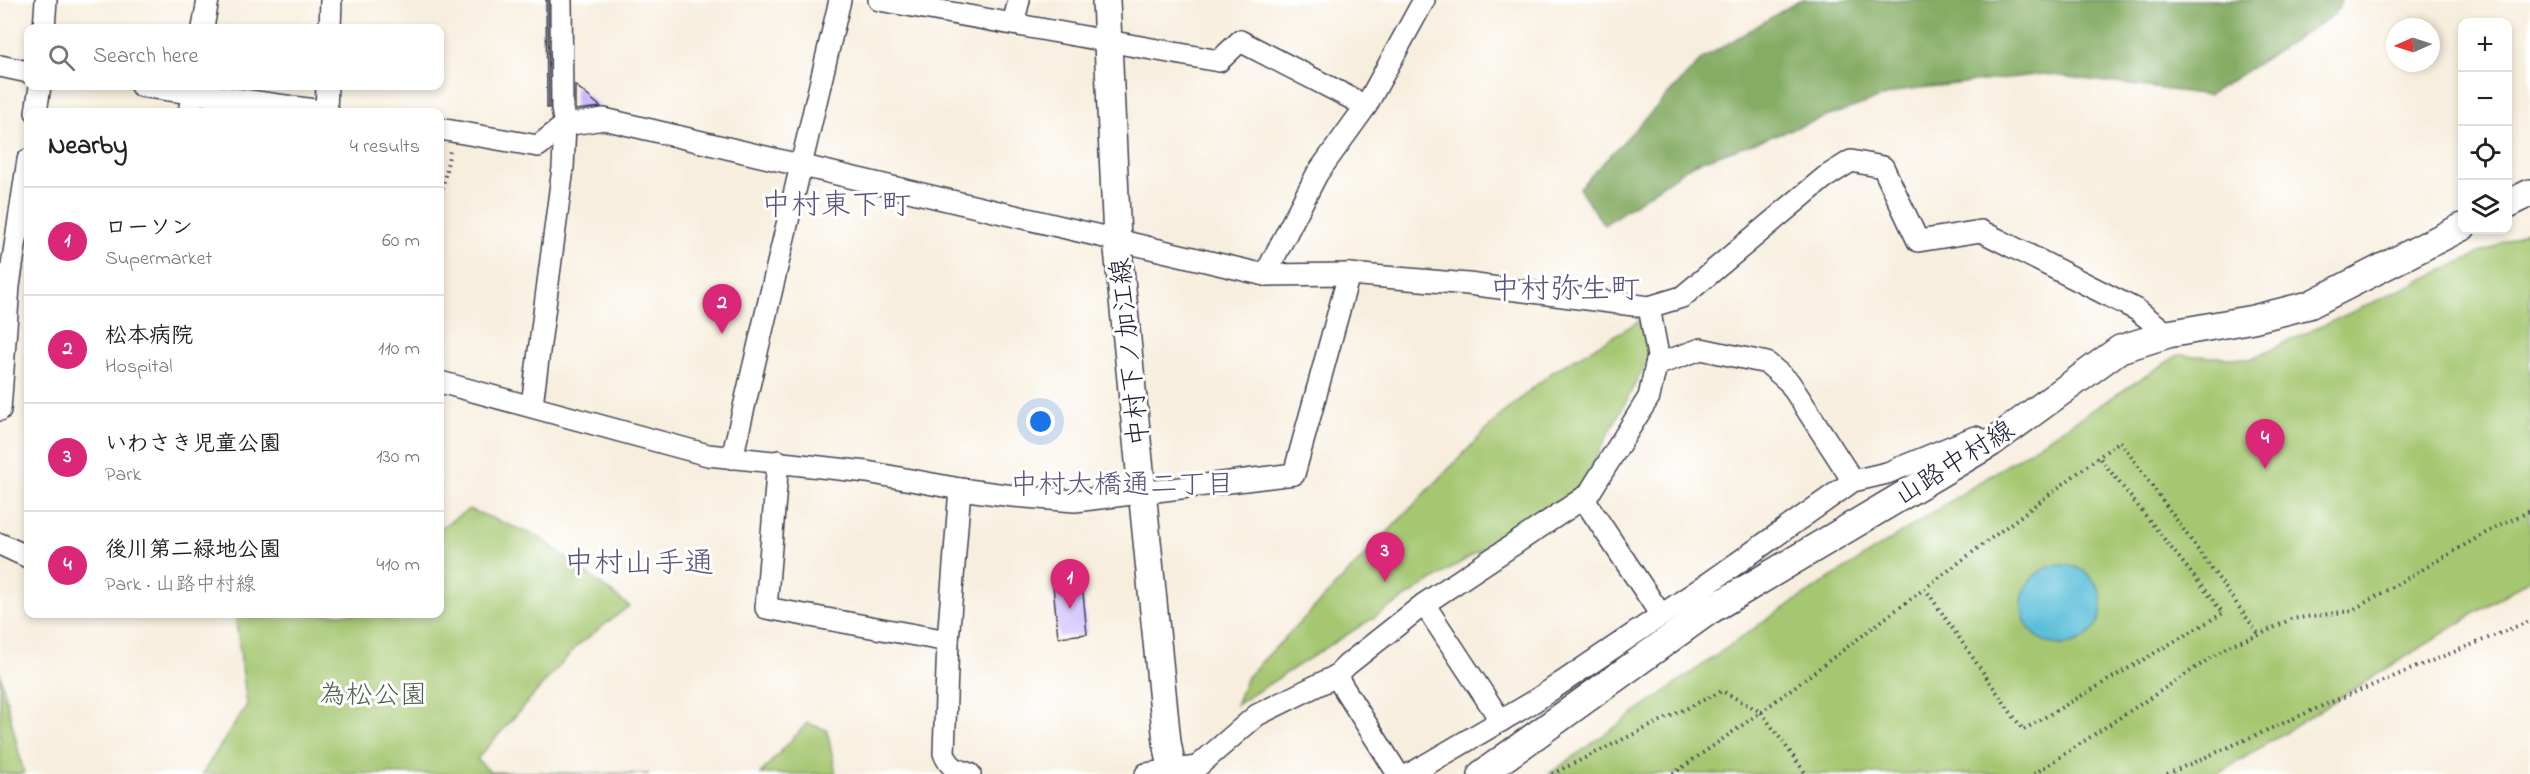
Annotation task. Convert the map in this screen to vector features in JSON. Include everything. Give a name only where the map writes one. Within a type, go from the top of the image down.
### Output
[{"type":"main road","name":"中村下ノ加江線","points":[[1106,0],[1117,239],[1166,730],[1164,773]]},
{"type":"main road","points":[[2512,202],[2530,193]]},
{"type":"main road","name":"山路中村線","points":[[1482,774],[1707,612],[1990,443],[2120,350],[2168,334],[2253,319],[2309,305],[2458,230]]},
{"type":"street","points":[[44,24],[46,0]]},
{"type":"street","points":[[204,24],[208,0]]},
{"type":"street","points":[[330,24],[332,0]]},
{"type":"street","points":[[532,405],[563,168],[565,124],[562,109],[561,0]]},
{"type":"street","points":[[732,458],[840,0]]},
{"type":"street","points":[[879,0],[1219,61],[1240,41],[1366,106]]},
{"type":"street","points":[[1013,24],[1020,0]]},
{"type":"street","points":[[1265,275],[1317,174],[1366,106],[1424,0]]},
{"type":"street","points":[[0,66],[24,71]]},
{"type":"street","points":[[37,108],[39,90]]},
{"type":"street","points":[[190,108],[193,90]]},
{"type":"street","points":[[204,90],[305,108]]},
{"type":"street","points":[[327,90],[327,108]]},
{"type":"street","points":[[446,130],[538,146],[565,124],[604,119],[1265,275],[1349,274],[1468,284],[1649,308],[1682,297],[1824,178],[1851,161],[1883,167],[1918,241],[1982,231],[2137,310],[2168,334]]},
{"type":"street","points":[[0,410],[24,194]]},
{"type":"street","points":[[444,383],[708,454],[732,458],[867,472],[960,489],[1075,501],[1144,493],[1294,474],[1349,274]]},
{"type":"street","points":[[1164,773],[1197,767],[1257,715],[1336,676],[1424,604],[1588,495],[1649,397],[1658,356],[1649,308]]},
{"type":"street","points":[[1656,365],[1701,349],[1767,363],[1789,382],[1853,481]]},
{"type":"street","points":[[1410,774],[1533,702],[1853,481],[1887,473],[1975,436],[1990,443]]},
{"type":"street","points":[[778,461],[766,608],[948,641]]},
{"type":"street","points":[[960,489],[948,641],[944,753],[947,764],[970,774]]},
{"type":"street","points":[[1583,498],[1661,615]]},
{"type":"street","points":[[0,544],[24,555]]},
{"type":"street","points":[[1424,604],[1501,721]]},
{"type":"street","points":[[1336,676],[1398,774]]},
{"type":"path","points":[[444,153],[446,130]]},
{"type":"path","points":[[1673,774],[1761,712],[2120,441],[2259,636]]},
{"type":"path","points":[[1928,593],[2023,730],[2223,613],[2099,457]]},
{"type":"path","points":[[2034,774],[2232,644],[2259,636],[2291,619],[2351,611],[2487,532],[2530,511]]},
{"type":"path","points":[[2167,774],[2336,699],[2530,621]]},
{"type":"path","points":[[1552,774],[1722,691],[1761,712],[1806,774]]},
{"type":"green space","points":[[1800,0],[2341,0],[2335,14],[2209,95],[2044,74],[1903,90],[1693,164],[1604,225],[1579,188],[1702,59]]},
{"type":"green space","points":[[2530,230],[2530,579],[2218,774],[1549,774],[1770,617],[2178,355],[2250,359]]},
{"type":"green space","points":[[1639,321],[1650,356],[1580,487],[1236,705],[1247,677],[1502,414],[1552,372]]},
{"type":"green space","name":"為松公園","points":[[469,509],[539,537],[629,606],[577,646],[477,759],[490,772],[649,774],[202,774],[247,705],[236,618],[444,618],[444,525]]},
{"type":"green space","points":[[0,673],[24,774],[0,774]]},
{"type":"green space","points":[[807,723],[827,730],[836,774],[760,774]]},
{"type":"water","points":[[2062,565],[2077,568],[2090,577],[2099,590],[2102,605],[2099,620],[2090,633],[2077,642],[2062,645],[2047,642],[2034,633],[2025,620],[2022,605],[2025,590],[2034,577],[2047,568]]},
{"type":"building","points":[[546,0],[548,0],[549,108],[547,108]]},
{"type":"building","points":[[575,85],[601,107],[575,110]]},
{"type":"building","points":[[1082,582],[1087,634],[1058,637],[1053,585]]},
{"type":"place","name":"松本病院","points":[[722,334]]},
{"type":"place","name":"後川第二緑地公園","points":[[2265,469]]},
{"type":"place","name":"いわさき児童公園","points":[[1385,582]]},
{"type":"place","name":"ローソン","points":[[1070,609]]},
{"type":"district","name":"中村東下町","points":[[836,204]]},
{"type":"district","name":"中村弥生町","points":[[1565,288]]},
{"type":"district","name":"中村大橋通二丁目","points":[[1122,483]]},
{"type":"district","name":"中村山手通","points":[[639,562]]}]
